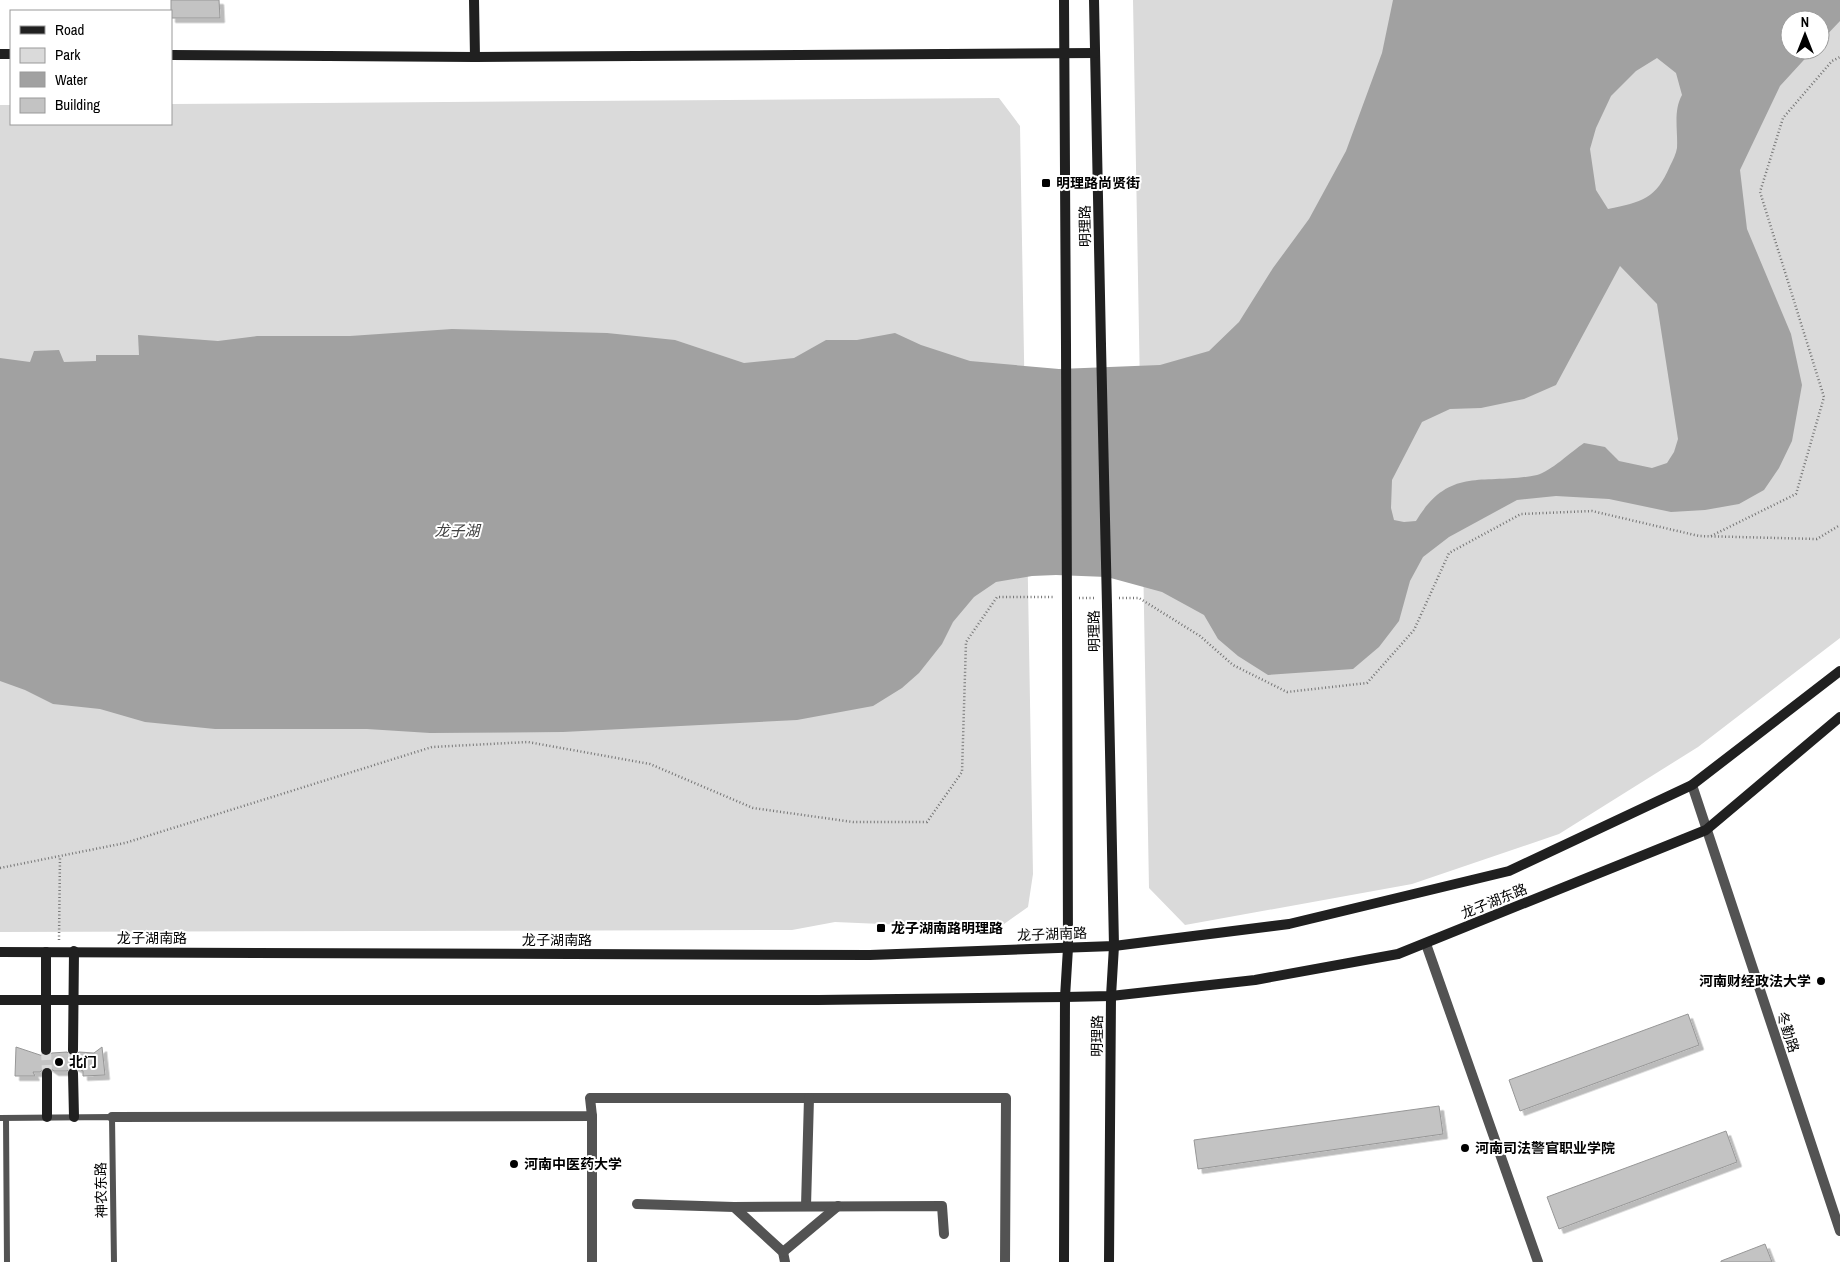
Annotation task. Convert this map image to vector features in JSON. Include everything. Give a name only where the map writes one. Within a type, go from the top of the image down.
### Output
[{"type":"street","points":[[474,0],[475,57]]},
{"type":"street","name":"明理路","points":[[1064,0],[1068,948],[1065,997],[1064,1262]]},
{"type":"street","name":"明理路","points":[[1094,0],[1114,946],[1109,1262]]},
{"type":"street","points":[[172,55],[475,57],[1095,53]]},
{"type":"street","name":"龙子湖东路","points":[[1114,946],[1289,924],[1509,871],[1692,785],[1840,671]]},
{"type":"street","name":"龙子湖东路","points":[[1112,996],[1255,980],[1398,954],[1426,944],[1706,830],[1840,717]]},
{"type":"street","name":"冬勤路","points":[[1692,785],[1840,1231]]},
{"type":"street","points":[[1426,944],[1538,1262]]},
{"type":"street","name":"龙子湖南路","points":[[0,952],[870,955],[1114,946]]},
{"type":"street","points":[[73,1050],[74,951]]},
{"type":"street","points":[[46,952],[46,1050]]},
{"type":"street","points":[[0,1000],[818,1000],[1112,996]]},
{"type":"street","points":[[46,1073],[46,1117]]},
{"type":"street","points":[[73,1073],[74,1117]]},
{"type":"street","points":[[592,1262],[592,1116],[590,1098],[1006,1098],[1005,1262]]},
{"type":"street","points":[[806,1206],[809,1098]]},
{"type":"street","points":[[112,1117],[592,1116]]},
{"type":"street","points":[[637,1204],[734,1207],[942,1206],[944,1234]]},
{"type":"street","points":[[734,1207],[784,1257],[838,1206]]},
{"type":"lane","points":[[5,1257],[3,1118],[112,1117]]},
{"type":"lane","name":"神农东路","points":[[112,1117],[114,1262]]},
{"type":"path","points":[[1710,536],[1796,494],[1824,397],[1760,192],[1783,118],[1832,61],[1840,57]]},
{"type":"path","points":[[1072,598],[1106,601],[1139,598],[1200,636],[1233,665],[1286,692],[1368,683],[1414,630],[1449,553],[1521,514],[1592,511],[1699,536],[1817,539],[1840,525]]},
{"type":"path","points":[[0,868],[125,843],[432,747],[528,742],[650,764],[753,808],[852,822],[926,822],[962,772],[966,642],[997,597],[1063,598]]},
{"type":"path","points":[[58,952],[60,856]]},
{"type":"green space","points":[[1133,0],[1840,0],[1840,638],[1698,747],[1559,834],[1412,884],[1185,925],[1149,888]]},
{"type":"green space","points":[[999,98],[1020,126],[1033,874],[1028,907],[997,929],[835,922],[792,930],[0,932],[0,105],[10,105],[10,125],[172,125],[172,104]]},
{"type":"water","name":"龙子湖","points":[[1393,0],[1840,0],[1840,21],[1830,32],[1830,10],[1780,10],[1780,60],[1804,60],[1780,86],[1740,170],[1747,229],[1791,334],[1802,385],[1792,441],[1779,468],[1764,490],[1739,504],[1705,510],[1671,512],[1609,499],[1556,496],[1517,500],[1449,537],[1423,557],[1410,581],[1399,621],[1379,647],[1353,669],[1268,675],[1238,656],[1218,639],[1204,615],[1162,592],[1107,577],[1056,575],[1032,576],[996,582],[974,597],[953,622],[942,644],[919,673],[902,688],[873,706],[797,720],[563,732],[430,733],[367,729],[215,729],[145,722],[100,709],[53,704],[25,690],[0,681],[0,358],[30,362],[34,351],[59,350],[64,362],[96,361],[96,355],[139,355],[138,335],[218,341],[257,336],[350,336],[452,329],[607,333],[675,340],[744,363],[794,358],[826,340],[857,340],[895,333],[921,345],[970,361],[1059,369],[1160,365],[1209,351],[1239,322],[1273,268],[1309,219],[1346,151],[1382,53]],"holes":[[[1657,58],[1676,73],[1682,95],[1677,114],[1677,148],[1665,177],[1653,192],[1639,201],[1608,209],[1596,190],[1590,149],[1596,128],[1611,96],[1636,71]],[[1620,266],[1657,304],[1678,439],[1674,452],[1667,463],[1652,468],[1619,461],[1605,447],[1584,443],[1542,473],[1518,478],[1469,481],[1455,485],[1442,492],[1429,503],[1416,521],[1404,522],[1394,520],[1391,508],[1392,480],[1422,422],[1450,409],[1481,408],[1524,399],[1556,385]]]},
{"type":"building","points":[[171,0],[219,0],[220,18],[172,18]]},
{"type":"building","points":[[1688,1014],[1699,1045],[1520,1111],[1509,1080]]},
{"type":"building","name":"北门","points":[[16,1047],[46,1057],[52,1053],[67,1052],[73,1057],[79,1052],[94,1053],[102,1047],[105,1075],[83,1076],[83,1071],[73,1066],[67,1071],[54,1071],[47,1066],[40,1072],[33,1072],[35,1076],[15,1076]]},
{"type":"building","points":[[1439,1106],[1443,1134],[1198,1169],[1194,1140]]},
{"type":"building","points":[[1726,1131],[1737,1162],[1559,1229],[1547,1197]]},
{"type":"building","points":[[1765,1244],[1772,1262],[1721,1262],[1721,1261]]},
{"type":"tunnel","points":[[46,1050],[47,1073]]},
{"type":"tunnel","points":[[73,1050],[73,1073]]},
{"type":"place","name":"明理路尚贤街","points":[[1046,183]]},
{"type":"place","name":"龙子湖南路明理路","points":[[881,928]]},
{"type":"place","name":"河南财经政法大学","points":[[1821,981]]},
{"type":"place","name":"北门","points":[[59,1062]]},
{"type":"place","name":"河南司法警官职业学院","points":[[1465,1148]]},
{"type":"place","name":"河南中医药大学","points":[[514,1164]]}]
